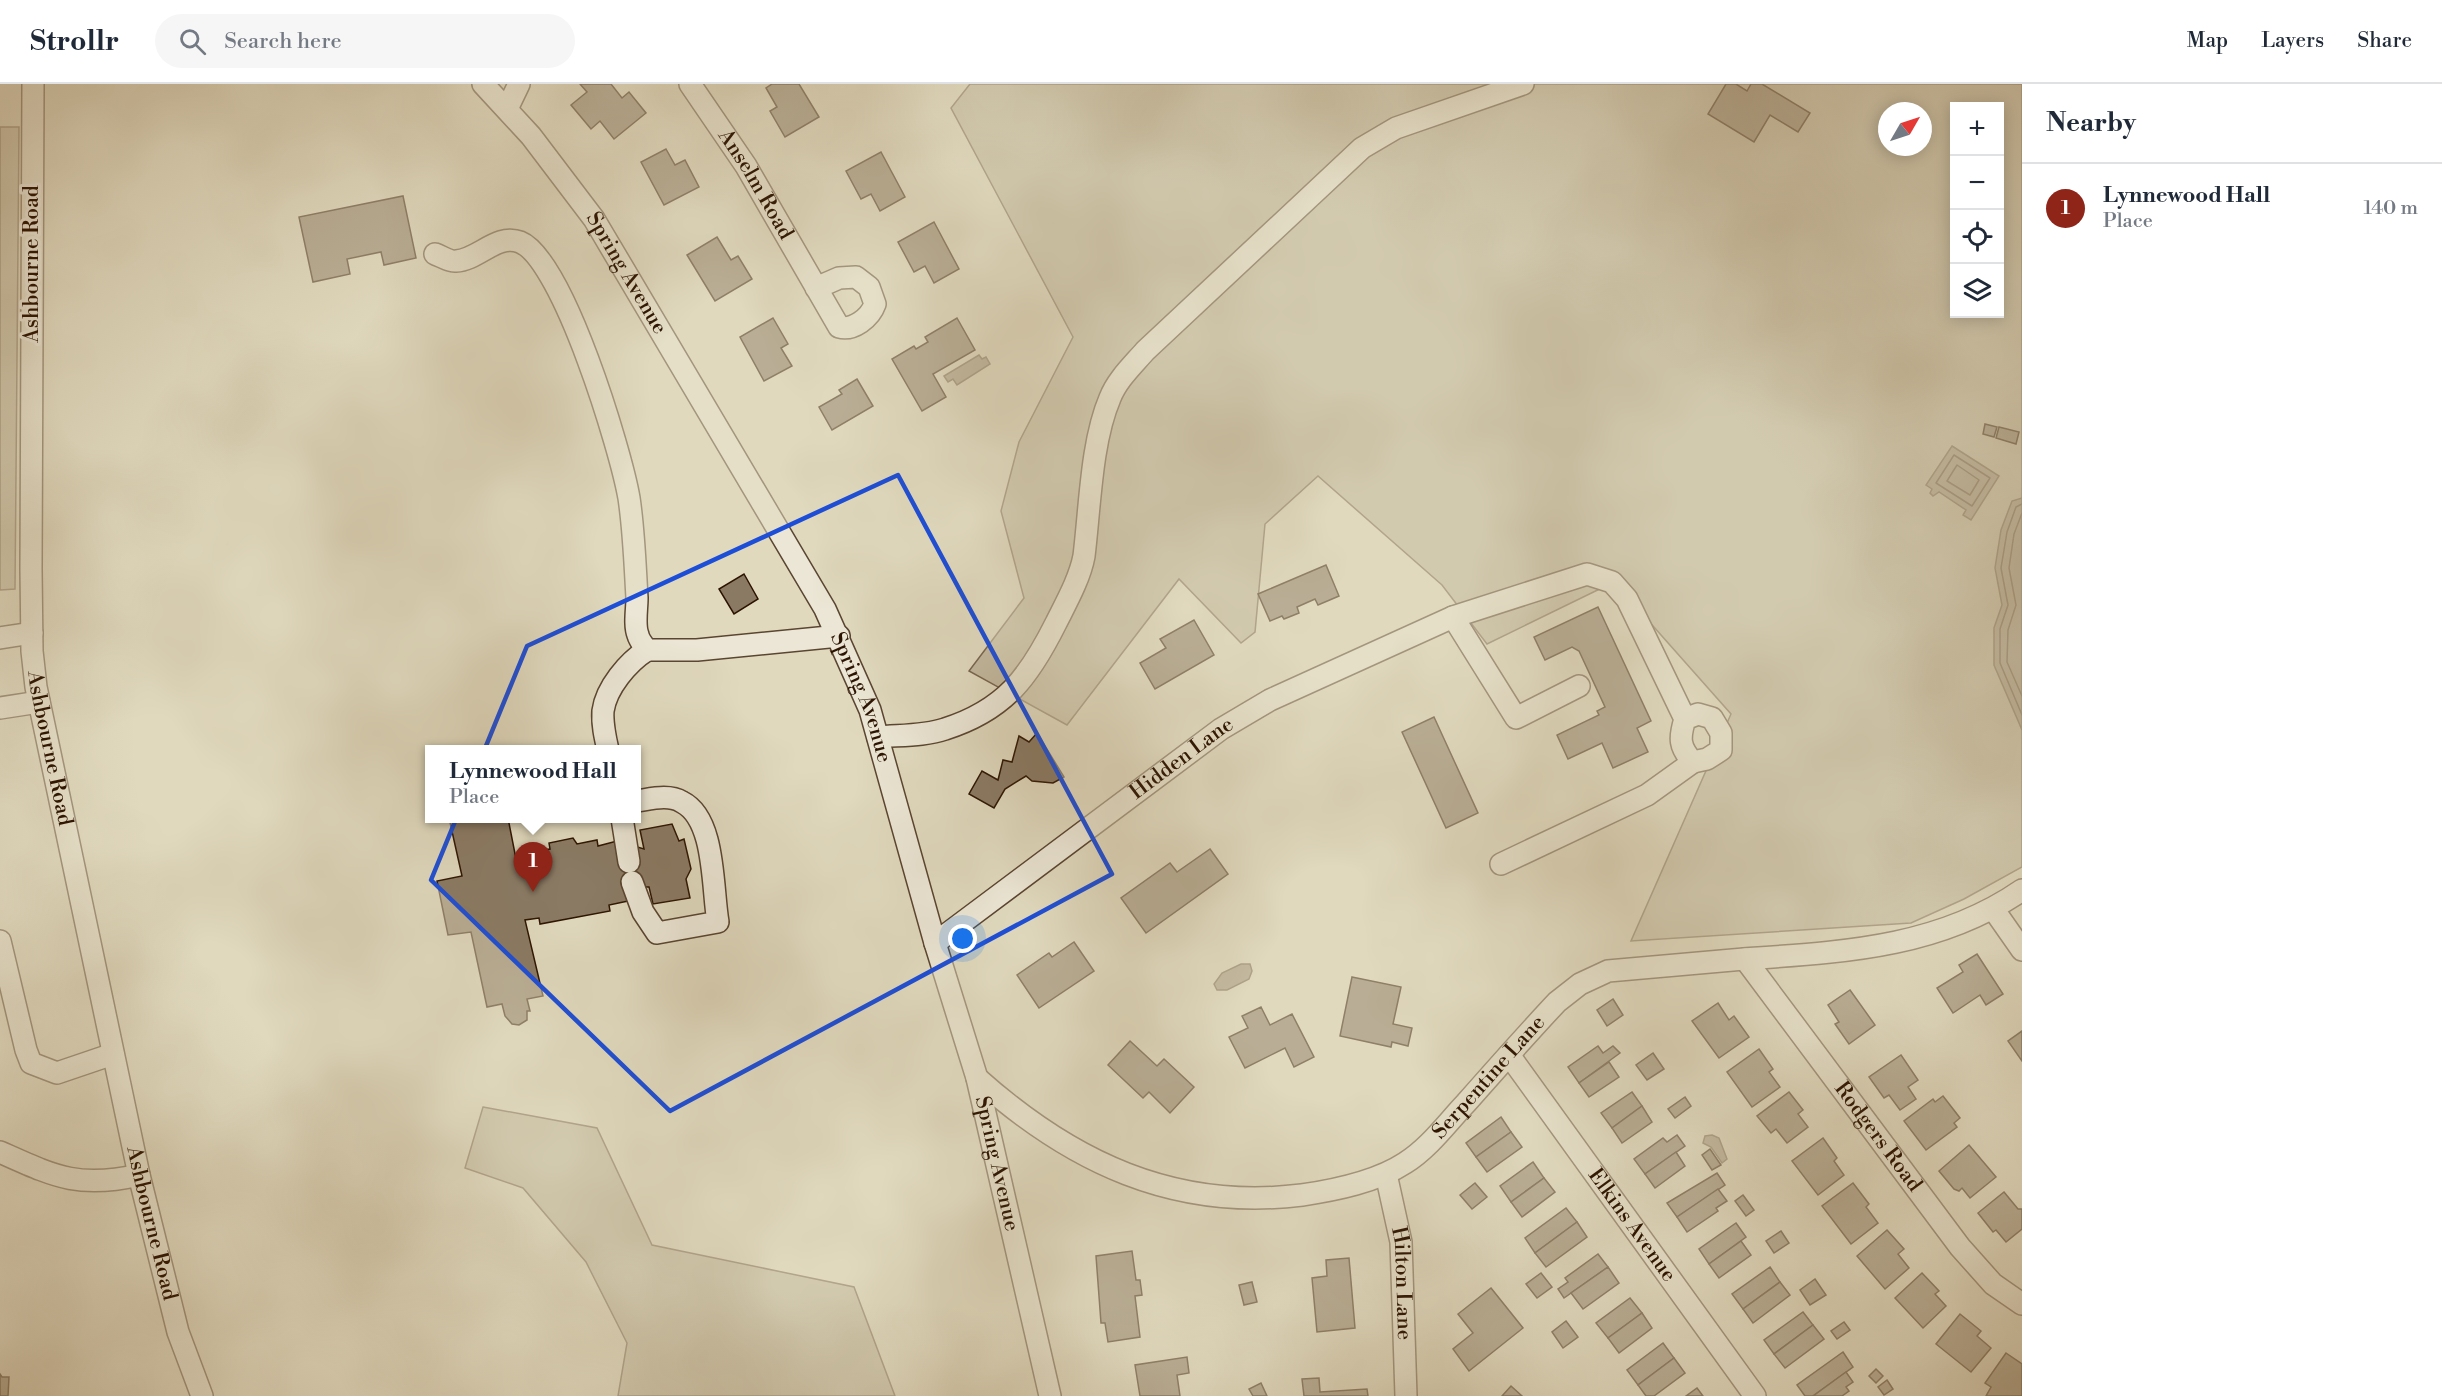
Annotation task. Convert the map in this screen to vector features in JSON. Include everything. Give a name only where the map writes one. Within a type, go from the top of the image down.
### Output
[{"type":"street","name":"Ashbourne Road","points":[[33,84],[32,633],[39,702],[139,1175],[178,1332],[202,1396]]},
{"type":"street","name":"Spring Avenue","points":[[483,84],[562,174],[615,252],[839,636],[870,710],[935,943],[977,1078],[1050,1396]]},
{"type":"street","points":[[507,109],[519,84]]},
{"type":"street","name":"Anselm Road","points":[[690,84],[746,166],[816,288]]},
{"type":"street","points":[[878,737],[944,730],[980,714],[1014,691],[1042,652],[1068,600],[1083,559],[1094,470],[1110,398],[1124,374],[1145,351],[1362,148],[1396,128],[1523,84]]},
{"type":"street","points":[[435,254],[454,262],[473,257],[503,240],[519,242],[533,251],[554,278],[569,310],[613,435],[628,497],[632,527],[637,634],[647,650]]},
{"type":"street","name":"Hidden Lane","points":[[935,943],[1221,729],[1270,700],[1453,617],[1587,574],[1612,582],[1627,599],[1685,719]]},
{"type":"street","points":[[1453,617],[1516,718],[1580,686]]},
{"type":"street","points":[[0,638],[32,633]]},
{"type":"street","points":[[607,745],[603,709],[618,678],[633,659],[647,650],[697,650],[839,636]]},
{"type":"street","points":[[0,708],[39,702]]},
{"type":"street","points":[[1501,864],[1647,795],[1693,762],[1707,759],[1721,750],[1721,733],[1712,718],[1698,714],[1685,719],[1679,735],[1683,750],[1693,762]]},
{"type":"street","points":[[623,823],[631,872],[643,912],[657,933],[718,922],[711,862],[698,815],[682,801],[665,797],[641,800]]},
{"type":"street","name":"Serpentine Lane","points":[[977,1078],[1033,1124],[1091,1158],[1139,1180],[1186,1193],[1245,1198],[1324,1192],[1386,1174],[1421,1152],[1557,1002],[1580,984],[1608,971],[1854,951],[1914,938],[1994,910],[2022,890]]},
{"type":"street","points":[[1994,910],[2022,950]]},
{"type":"street","points":[[0,941],[26,1050],[32,1063],[57,1073],[113,1054]]},
{"type":"street","name":"Rodgers Road","points":[[1745,959],[1960,1247],[1993,1284],[2022,1304]]},
{"type":"street","name":"Elkins Avenue","points":[[1509,1055],[1755,1396]]},
{"type":"street","points":[[0,1152],[41,1171],[83,1181],[110,1182],[139,1175]]},
{"type":"street","name":"Hilton Lane","points":[[1386,1174],[1401,1242],[1406,1396]]},
{"type":"highlighted area","points":[[898,475],[1112,874],[670,1111],[431,880],[527,646]]},
{"type":"shaded area","points":[[970,84],[2022,84],[2022,867],[1964,899],[1911,923],[1631,941],[1731,714],[1614,582],[1487,644],[1442,585],[1318,476],[1265,524],[1255,632],[1241,643],[1179,579],[1067,725],[969,671],[1024,598],[1001,511],[1019,442],[1073,337],[951,108]]},
{"type":"shaded area","points":[[0,127],[19,127],[15,589],[0,590]]},
{"type":"shaded area","points":[[483,1107],[597,1128],[652,1245],[854,1287],[895,1396],[618,1396],[627,1343],[586,1262],[523,1188],[465,1168]]},
{"type":"water","points":[[979,355],[982,359],[986,357],[990,364],[957,385],[953,379],[948,382],[944,376]]},
{"type":"water","points":[[1952,446],[1999,476],[1971,520],[1963,515],[1966,510],[1939,492],[1933,496],[1930,493],[1932,489],[1926,485]]},
{"type":"water","points":[[2022,498],[2022,730],[1994,665],[1994,628],[2002,605],[1995,568],[2001,530],[2012,501]]},
{"type":"water","points":[[1241,964],[1250,964],[1252,971],[1249,979],[1227,990],[1217,990],[1214,984],[1222,973]]},
{"type":"water","points":[[1712,1135],[1719,1138],[1727,1159],[1722,1163],[1711,1147],[1703,1143],[1705,1136]]},
{"type":"building","points":[[580,84],[611,84],[622,98],[629,92],[646,113],[614,139],[600,121],[591,129],[571,105],[587,92]]},
{"type":"building","points":[[772,84],[799,84],[819,117],[785,137],[770,111],[777,107],[766,88]]},
{"type":"building","points":[[1726,84],[1736,84],[1747,91],[1751,84],[1762,84],[1810,113],[1798,132],[1770,115],[1754,142],[1708,114]]},
{"type":"building","points":[[666,149],[675,165],[685,160],[699,187],[664,205],[641,162]]},
{"type":"building","points":[[881,152],[905,197],[880,211],[871,194],[861,199],[846,171]]},
{"type":"building","points":[[403,196],[416,258],[384,265],[381,252],[347,259],[350,274],[313,282],[299,217]]},
{"type":"building","points":[[934,222],[959,269],[934,283],[925,266],[914,272],[898,242]]},
{"type":"building","points":[[717,237],[731,260],[738,256],[752,279],[715,301],[687,255]]},
{"type":"building","points":[[773,318],[788,344],[781,348],[792,366],[764,381],[740,337]]},
{"type":"building","points":[[957,318],[975,350],[933,374],[946,397],[922,411],[892,359],[914,346],[916,349],[928,342],[925,337]]},
{"type":"building","points":[[857,379],[873,406],[832,430],[819,407],[842,394],[839,390]]},
{"type":"building","points":[[1985,424],[1997,427],[1994,437],[1983,434]]},
{"type":"building","points":[[1999,427],[2019,432],[2016,444],[1996,438]]},
{"type":"building","points":[[1326,565],[1339,596],[1318,605],[1315,599],[1297,607],[1299,613],[1270,621],[1258,594]]},
{"type":"building","points":[[744,574],[758,599],[734,614],[719,589]]},
{"type":"building","points":[[1598,607],[1651,721],[1637,728],[1648,752],[1613,768],[1602,743],[1568,759],[1557,735],[1599,715],[1597,711],[1605,707],[1579,651],[1572,647],[1545,660],[1534,637]]},
{"type":"building","points":[[1194,620],[1214,655],[1155,689],[1140,663],[1166,648],[1160,639]]},
{"type":"building","points":[[1434,717],[1478,813],[1446,828],[1402,732]]},
{"type":"building","points":[[1037,733],[1064,777],[1053,783],[1032,781],[1026,776],[1005,789],[994,808],[969,794],[982,771],[998,780],[1003,760],[1012,762],[1019,736],[1029,742]]},
{"type":"building","points":[[450,823],[509,823],[517,864],[529,861],[528,852],[550,849],[549,843],[573,838],[577,844],[597,840],[598,846],[617,841],[644,849],[640,830],[672,824],[679,841],[684,839],[691,869],[686,879],[690,898],[653,904],[649,887],[643,887],[628,901],[609,905],[610,911],[540,924],[539,918],[525,920],[543,996],[527,999],[530,1011],[527,1011],[527,1020],[519,1025],[512,1024],[505,1016],[502,1004],[487,1007],[471,932],[448,935],[437,881],[462,876]]},
{"type":"building","points":[[1210,849],[1228,874],[1146,933],[1121,898],[1170,863],[1177,872]]},
{"type":"building","points":[[1074,942],[1094,971],[1039,1008],[1017,975],[1049,953],[1052,957]]},
{"type":"building","points":[[1977,954],[2003,994],[1986,1005],[1980,995],[1953,1013],[1937,988],[1963,972],[1959,965]]},
{"type":"building","points":[[1352,977],[1401,987],[1393,1024],[1412,1028],[1408,1046],[1392,1042],[1391,1047],[1340,1036]]},
{"type":"building","points":[[1850,990],[1875,1025],[1849,1044],[1835,1024],[1839,1022],[1828,1005]]},
{"type":"building","points":[[1613,999],[1623,1015],[1607,1026],[1597,1010]]},
{"type":"building","points":[[1718,1003],[1729,1020],[1734,1016],[1749,1037],[1719,1058],[1692,1021]]},
{"type":"building","points":[[1261,1007],[1270,1025],[1292,1014],[1314,1057],[1294,1067],[1285,1048],[1245,1068],[1229,1037],[1248,1028],[1242,1016]]},
{"type":"building","points":[[2022,1031],[2022,1061],[2008,1041]]},
{"type":"building","points":[[1130,1041],[1157,1066],[1164,1059],[1194,1087],[1170,1113],[1149,1092],[1143,1098],[1108,1065]]},
{"type":"building","points":[[1598,1046],[1603,1053],[1613,1046],[1620,1053],[1579,1083],[1568,1067]]},
{"type":"building","points":[[1759,1049],[1773,1069],[1769,1072],[1780,1087],[1752,1107],[1727,1072]]},
{"type":"building","points":[[1653,1053],[1664,1069],[1647,1080],[1636,1065]]},
{"type":"building","points":[[1901,1055],[1918,1080],[1908,1087],[1916,1099],[1900,1110],[1889,1095],[1884,1098],[1869,1077]]},
{"type":"building","points":[[1609,1062],[1619,1077],[1589,1097],[1579,1083]]},
{"type":"building","points":[[1632,1092],[1642,1106],[1612,1128],[1601,1113]]},
{"type":"building","points":[[1789,1092],[1803,1110],[1798,1114],[1808,1127],[1787,1143],[1776,1129],[1771,1133],[1757,1116]]},
{"type":"building","points":[[1943,1096],[1960,1118],[1954,1123],[1957,1127],[1926,1150],[1904,1121],[1933,1099],[1935,1102]]},
{"type":"building","points":[[1685,1097],[1691,1106],[1675,1118],[1668,1109]]},
{"type":"building","points":[[1642,1106],[1652,1122],[1622,1143],[1612,1128]]},
{"type":"building","points":[[1501,1117],[1511,1132],[1476,1157],[1466,1143]]},
{"type":"building","points":[[1511,1132],[1522,1147],[1487,1172],[1476,1157]]},
{"type":"building","points":[[1677,1135],[1685,1146],[1645,1174],[1634,1159],[1663,1138],[1667,1142]]},
{"type":"building","points":[[1823,1138],[1837,1158],[1834,1161],[1844,1175],[1818,1195],[1792,1161]]},
{"type":"building","points":[[1969,1145],[1996,1177],[1970,1198],[1962,1188],[1959,1191],[1954,1189],[1939,1171]]},
{"type":"building","points":[[1710,1149],[1721,1165],[1712,1170],[1702,1155]]},
{"type":"building","points":[[1676,1152],[1685,1166],[1655,1188],[1645,1174]]},
{"type":"building","points":[[1533,1162],[1544,1178],[1511,1202],[1500,1186]]},
{"type":"building","points":[[1717,1173],[1725,1185],[1677,1217],[1667,1203]]},
{"type":"building","points":[[1544,1178],[1555,1192],[1522,1217],[1511,1202]]},
{"type":"building","points":[[1475,1183],[1487,1197],[1472,1209],[1460,1195]]},
{"type":"building","points":[[1853,1183],[1869,1204],[1866,1207],[1878,1223],[1851,1244],[1822,1206]]},
{"type":"building","points":[[1718,1189],[1727,1201],[1716,1208],[1718,1211],[1687,1232],[1677,1217]]},
{"type":"building","points":[[2004,1192],[2018,1209],[2022,1209],[2022,1229],[2006,1242],[1996,1230],[1993,1232],[1978,1213]]},
{"type":"building","points":[[1743,1195],[1754,1210],[1746,1216],[1735,1201]]},
{"type":"building","points":[[1566,1208],[1577,1222],[1535,1253],[1525,1238]]},
{"type":"building","points":[[1577,1222],[1587,1237],[1546,1267],[1535,1253]]},
{"type":"building","points":[[1736,1223],[1746,1237],[1709,1264],[1699,1249]]},
{"type":"building","points":[[1887,1230],[1904,1249],[1898,1254],[1909,1268],[1885,1289],[1857,1256]]},
{"type":"building","points":[[1781,1231],[1789,1243],[1774,1253],[1766,1241]]},
{"type":"building","points":[[1741,1241],[1751,1255],[1719,1278],[1709,1264]]},
{"type":"building","points":[[1132,1251],[1136,1280],[1140,1280],[1142,1295],[1135,1296],[1140,1337],[1108,1342],[1105,1323],[1101,1323],[1096,1256]]},
{"type":"building","points":[[1598,1254],[1608,1267],[1564,1298],[1558,1289],[1568,1282],[1565,1278]]},
{"type":"building","points":[[1349,1258],[1355,1328],[1317,1332],[1312,1278],[1327,1276],[1326,1260]]},
{"type":"building","points":[[1608,1267],[1619,1283],[1583,1309],[1571,1293]]},
{"type":"building","points":[[1770,1267],[1780,1282],[1743,1309],[1732,1294]]},
{"type":"building","points":[[1541,1273],[1552,1287],[1537,1298],[1526,1284]]},
{"type":"building","points":[[1922,1273],[1939,1291],[1935,1294],[1946,1306],[1923,1328],[1895,1298]]},
{"type":"building","points":[[1815,1279],[1826,1295],[1810,1305],[1800,1290]]},
{"type":"building","points":[[1252,1282],[1257,1302],[1244,1305],[1239,1285]]},
{"type":"building","points":[[1780,1282],[1790,1295],[1753,1323],[1743,1309]]},
{"type":"building","points":[[1491,1288],[1523,1328],[1469,1371],[1453,1349],[1473,1333],[1458,1314]]},
{"type":"building","points":[[1630,1298],[1642,1313],[1608,1338],[1596,1323]]},
{"type":"building","points":[[1803,1312],[1813,1325],[1774,1354],[1764,1340]]},
{"type":"building","points":[[1642,1313],[1652,1328],[1619,1353],[1608,1338]]},
{"type":"building","points":[[1960,1314],[1981,1331],[1977,1336],[1991,1348],[1971,1372],[1936,1344]]},
{"type":"building","points":[[1566,1321],[1578,1337],[1563,1348],[1552,1332]]},
{"type":"building","points":[[1844,1322],[1850,1330],[1837,1339],[1831,1331]]},
{"type":"building","points":[[1813,1325],[1824,1339],[1785,1368],[1774,1354]]},
{"type":"building","points":[[1663,1343],[1674,1358],[1638,1385],[1627,1370]]},
{"type":"building","points":[[1843,1352],[1853,1367],[1813,1396],[1805,1396],[1797,1385]]},
{"type":"building","points":[[2006,1353],[2022,1364],[2022,1396],[1986,1396],[1991,1387],[1985,1383]]},
{"type":"building","points":[[1187,1357],[1189,1373],[1177,1375],[1180,1396],[1140,1396],[1135,1365]]},
{"type":"building","points":[[1674,1358],[1685,1373],[1654,1396],[1646,1396],[1638,1385]]},
{"type":"building","points":[[1876,1369],[1883,1376],[1876,1383],[1869,1376]]},
{"type":"building","points":[[1846,1372],[1853,1382],[1846,1387],[1849,1391],[1842,1396],[1813,1396]]},
{"type":"building","points":[[0,1374],[2,1377],[9,1377],[8,1396],[0,1396]]},
{"type":"building","points":[[1319,1378],[1320,1392],[1367,1389],[1368,1396],[1304,1396],[1302,1379]]},
{"type":"building","points":[[1887,1380],[1893,1389],[1884,1395],[1878,1387]]},
{"type":"building","points":[[1261,1383],[1267,1396],[1253,1396],[1249,1389]]},
{"type":"building","points":[[1511,1386],[1522,1396],[1502,1396]]},
{"type":"building","points":[[1697,1388],[1703,1396],[1686,1396]]},
{"type":"place","name":"Lynnewood Hall","points":[[533,892]]}]
